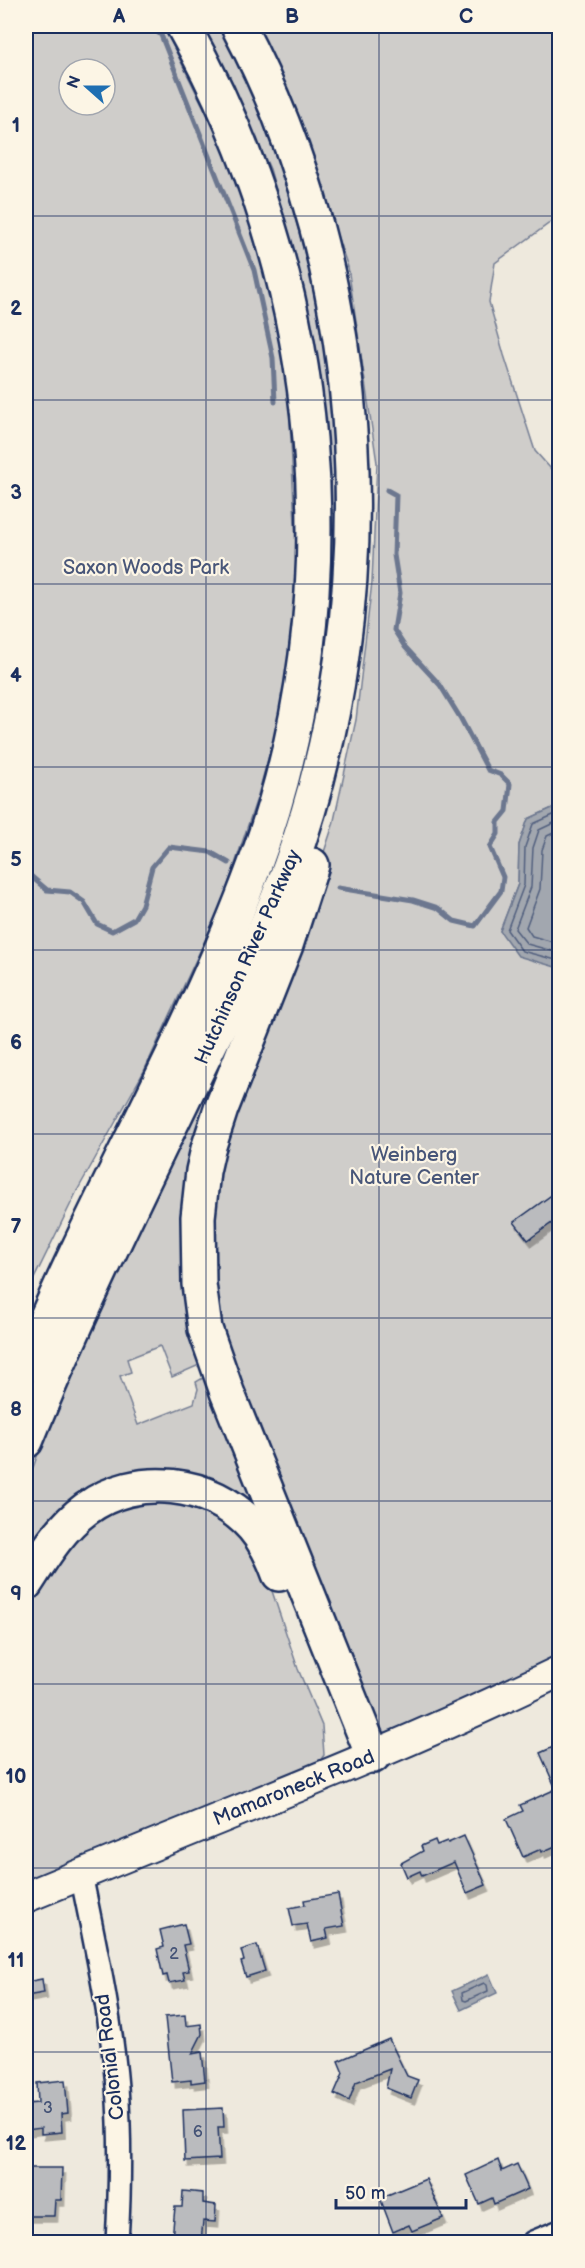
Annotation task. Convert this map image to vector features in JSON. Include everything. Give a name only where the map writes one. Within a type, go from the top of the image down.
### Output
[{"type":"highway","name":"Hutchinson River Parkway","points":[[26,1366],[85,1234],[208,981],[256,863],[295,722],[309,618],[314,554],[314,490],[309,424],[292,317],[264,209],[241,147],[216,90],[183,26]]},
{"type":"highway","name":"Hutchinson River Parkway","points":[[26,1441],[100,1272],[252,957],[288,871],[317,779],[331,718],[341,656],[348,593],[352,489],[348,404],[340,342],[323,256],[294,156],[272,98],[238,26]]},
{"type":"highway","points":[[341,656],[338,742],[322,826],[286,945],[214,1130],[203,1171],[197,1238],[201,1305],[212,1351],[363,1760]]},
{"type":"highway","points":[[26,1330],[33,1314],[85,1234]]},
{"type":"highway","points":[[26,1583],[47,1551],[75,1518],[94,1504],[114,1494],[140,1487],[170,1486],[196,1491],[221,1502],[253,1527],[270,1552],[363,1760]]},
{"type":"street","name":"Mamaroneck Road","points":[[26,1897],[453,1722],[560,1671]]},
{"type":"street","name":"Colonial Road","points":[[81,1874],[111,2036],[117,2086],[119,2188],[117,2242]]},
{"type":"street","points":[[533,2242],[560,2231]]},
{"type":"green space","name":"Saxon Woods Park","points":[[26,26],[162,26],[228,156],[270,286],[289,400],[297,567],[284,701],[258,795],[221,906],[144,1071],[77,1191],[26,1295]]},
{"type":"green space","points":[[201,26],[221,26],[238,57],[284,175],[320,312],[336,428],[337,542],[321,695],[312,708],[329,579],[325,410],[291,242],[270,169],[234,90]]},
{"type":"green space","points":[[256,26],[559,26],[559,216],[495,263],[489,302],[535,451],[560,479],[559,805],[528,819],[519,845],[518,884],[500,931],[559,968],[559,1658],[394,1736],[377,1729],[215,1319],[211,1193],[333,825],[356,720],[372,582],[377,463],[348,267],[302,136]]},
{"type":"green space","points":[[246,1010],[215,1102],[206,1362],[172,1377],[160,1346],[127,1359],[131,1372],[120,1376],[138,1425],[194,1403],[198,1389],[196,1382],[211,1373],[269,1516],[144,1473],[26,1565],[26,1487],[52,1415],[183,1137]]},
{"type":"green space","points":[[150,1492],[232,1521],[263,1564],[298,1669],[322,1726],[324,1755],[314,1770],[26,1886],[26,1605],[40,1580],[100,1508]]},
{"type":"water","points":[[559,805],[559,968],[518,956],[500,931],[518,884],[519,845],[528,819]]},
{"type":"water","points":[[489,1974],[497,1993],[461,2010],[452,1991]]},
{"type":"building","name":"Weinberg Nature Center","points":[[560,1189],[560,1217],[528,1240],[514,1222]]},
{"type":"building","points":[[560,1744],[560,1844],[523,1857],[506,1819],[523,1811],[520,1805],[556,1789],[540,1753]]},
{"type":"building","points":[[464,1836],[486,1885],[467,1893],[454,1862],[422,1876],[420,1871],[407,1877],[401,1863],[423,1851],[421,1846],[435,1840],[437,1845],[447,1841],[448,1843]]},
{"type":"building","points":[[338,1894],[344,1926],[326,1929],[328,1938],[311,1942],[307,1924],[293,1926],[289,1908],[305,1905],[304,1900]]},
{"type":"building","points":[[184,1924],[189,1944],[183,1945],[189,1971],[183,1972],[185,1980],[169,1983],[167,1975],[163,1976],[157,1949],[164,1947],[160,1930]]},
{"type":"building","points":[[257,1945],[265,1971],[246,1977],[241,1962],[244,1961],[241,1950]]},
{"type":"building","points":[[42,1979],[44,1993],[26,1996],[26,1982]]},
{"type":"building","points":[[185,2015],[186,2026],[201,2024],[202,2034],[192,2054],[202,2052],[205,2081],[172,2082],[165,2017]]},
{"type":"building","points":[[389,2039],[407,2076],[418,2080],[411,2098],[386,2088],[390,2069],[356,2082],[349,2101],[334,2094],[343,2073],[338,2061]]},
{"type":"building","points":[[65,2080],[68,2113],[61,2114],[62,2132],[41,2134],[41,2128],[27,2130],[26,2104],[38,2103],[37,2083]]},
{"type":"building","points":[[223,2108],[224,2127],[218,2127],[220,2159],[185,2161],[183,2110]]},
{"type":"building","points":[[498,2160],[502,2171],[517,2164],[528,2189],[494,2204],[492,2198],[479,2204],[466,2175]]},
{"type":"building","points":[[26,2168],[62,2168],[61,2200],[55,2200],[54,2216],[26,2216]]},
{"type":"building","points":[[426,2179],[443,2218],[412,2231],[409,2225],[393,2232],[380,2198]]},
{"type":"building","points":[[183,2191],[203,2193],[203,2203],[216,2205],[215,2222],[203,2221],[201,2242],[182,2242],[183,2240],[172,2239],[175,2207],[182,2207]]},
{"type":"waterway","points":[[150,26],[161,35],[254,270],[273,358],[275,402]]},
{"type":"waterway","points":[[338,888],[413,900],[438,908],[454,921],[475,926],[501,891],[503,877],[490,847],[498,834],[498,822],[507,811],[510,784],[501,775],[488,770],[440,685],[405,647],[394,630],[400,593],[394,555],[396,495],[387,490]]},
{"type":"waterway","points":[[26,872],[47,890],[70,892],[84,902],[97,924],[112,931],[134,919],[142,905],[152,867],[169,847],[210,852],[229,863]]}]
